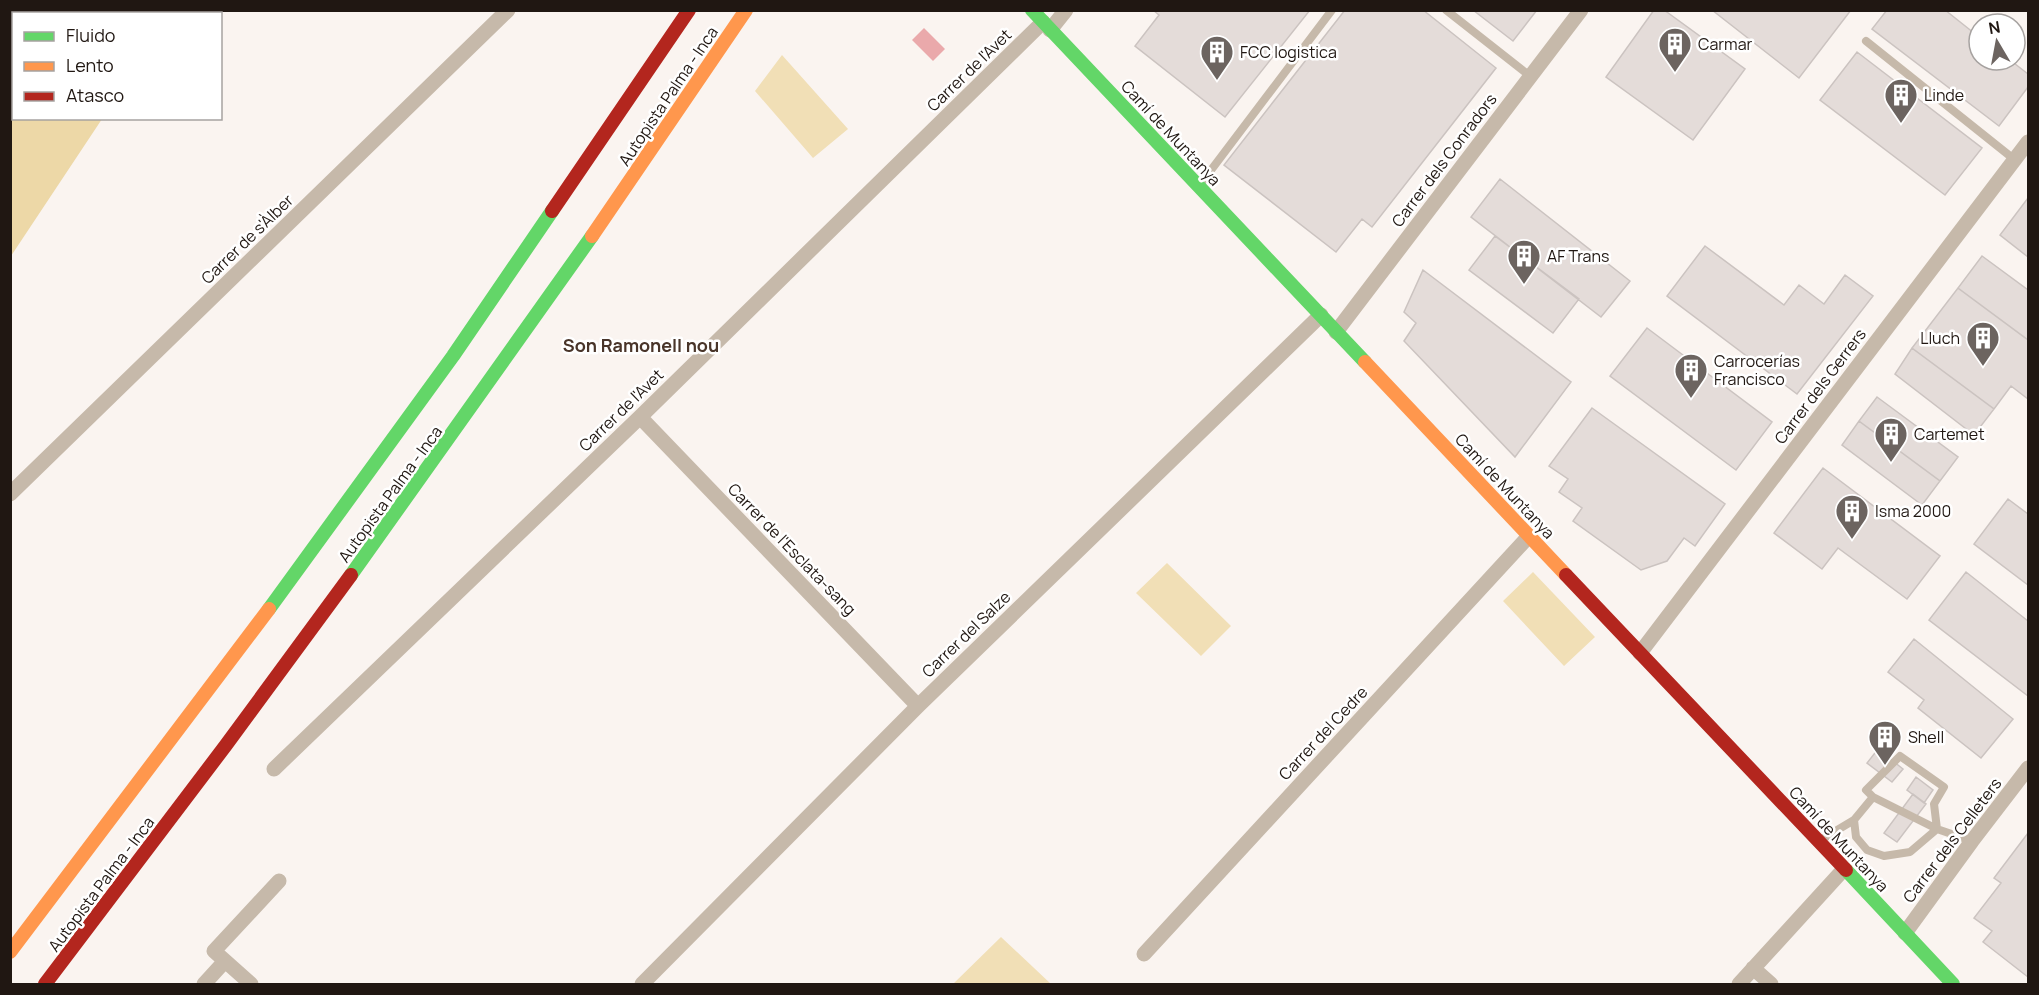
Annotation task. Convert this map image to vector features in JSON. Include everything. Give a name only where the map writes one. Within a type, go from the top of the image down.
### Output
[{"type":"main road","name":"Autopista Palma - Inca","points":[[10,952],[243,645],[453,356],[690,10]]},
{"type":"main road","name":"Autopista Palma - Inca","points":[[45,984],[272,685],[419,482],[574,263],[746,10]]},
{"type":"main road","name":"Camí de Muntanya","points":[[1032,10],[1953,984]]},
{"type":"street","name":"Carrer de s'Àlber","points":[[10,494],[508,10]]},
{"type":"street","name":"Carrer de l'Avet","points":[[273,769],[1066,10]]},
{"type":"street","name":"Carrer dels Conradors","points":[[1336,332],[1581,10]]},
{"type":"street","name":"Carrer dels Gerrers","points":[[1640,653],[2028,141]]},
{"type":"street","name":"Carrer del Salze","points":[[642,984],[918,706],[1321,315]]},
{"type":"street","name":"Carrer de l'Esclata-sang","points":[[640,417],[918,706]]},
{"type":"street","name":"Carrer del Cedre","points":[[1144,954],[1529,536]]},
{"type":"street","name":"Carrer dels Celleters","points":[[1905,933],[2028,768]]},
{"type":"street","points":[[1739,984],[1844,869]]},
{"type":"street","points":[[252,984],[214,951],[279,880]]},
{"type":"street","points":[[204,984],[225,961]]},
{"type":"street","points":[[1754,968],[1771,984]]},
{"type":"lane","points":[[1198,186],[1332,10]]},
{"type":"lane","points":[[1446,10],[1530,76]]},
{"type":"lane","points":[[1866,41],[2015,160]]},
{"type":"lane","points":[[1937,829],[1934,804],[1944,787],[1900,756],[1866,789],[1873,797],[1937,829],[1972,841]]},
{"type":"lane","points":[[1818,841],[1854,820],[1873,797]]},
{"type":"lane","points":[[1854,820],[1856,837],[1867,850],[1884,856],[1910,852],[1937,829]]},
{"type":"shaded area","points":[[11,10],[175,11],[12,12],[12,120],[101,120],[11,256]]},
{"type":"shaded area","points":[[924,28],[945,49],[933,61],[912,40]]},
{"type":"shaded area","points":[[782,55],[848,129],[813,158],[755,91]]},
{"type":"shaded area","points":[[1167,563],[1231,626],[1201,656],[1136,593]]},
{"type":"shaded area","points":[[1533,572],[1595,637],[1564,666],[1503,601]]},
{"type":"shaded area","points":[[1001,937],[1051,984],[953,984]]},
{"type":"building","name":"FCC logistica","points":[[1153,10],[1310,10],[1225,117],[1135,46],[1159,15]]},
{"type":"building","points":[[1345,10],[1423,10],[1496,68],[1372,227],[1362,219],[1336,252],[1224,165]]},
{"type":"building","points":[[1473,10],[1537,10],[1513,41]]},
{"type":"building","name":"Carmar","points":[[1654,10],[1664,10],[1745,69],[1693,140],[1606,77]]},
{"type":"building","points":[[1712,10],[1851,10],[1799,78]]},
{"type":"building","points":[[1887,10],[1945,10],[1967,27],[1967,72],[2025,72],[2028,74],[2028,87],[1999,126],[1872,29]]},
{"type":"building","name":"Linde","points":[[1857,52],[1982,148],[1945,195],[1820,100]]},
{"type":"building","points":[[1500,179],[1630,281],[1601,317],[1471,217]]},
{"type":"building","points":[[2028,198],[2028,257],[2000,235]]},
{"type":"building","name":"AF Trans","points":[[1495,236],[1579,299],[1553,333],[1469,270]]},
{"type":"building","points":[[1705,246],[1784,305],[1799,285],[1824,304],[1845,275],[1873,296],[1797,394],[1667,296]]},
{"type":"building","points":[[1982,256],[2028,290],[2028,340],[1958,288]]},
{"type":"building","points":[[1423,270],[1571,382],[1515,457],[1404,341],[1416,323],[1404,312]]},
{"type":"building","name":"Lluch","points":[[1958,288],[2028,340],[2028,399],[2011,386],[1994,409],[1912,348]]},
{"type":"building","name":"Carrocerías Francisco","points":[[1647,328],[1772,422],[1736,470],[1610,376]]},
{"type":"building","points":[[1912,348],[1994,409],[1974,435],[1895,374]]},
{"type":"building","points":[[1877,397],[1958,457],[1940,481],[1859,421]]},
{"type":"building","points":[[1592,408],[1725,504],[1695,546],[1684,538],[1667,561],[1641,570],[1573,521],[1582,508],[1559,492],[1568,479],[1549,466]]},
{"type":"building","name":"Cartemet","points":[[1859,421],[1940,481],[1922,505],[1842,445]]},
{"type":"building","name":"Isma 2000","points":[[1823,468],[1940,556],[1907,599],[1838,548],[1822,569],[1774,533]]},
{"type":"building","points":[[2008,499],[2028,514],[2028,585],[1974,544]]},
{"type":"building","points":[[1966,572],[2028,621],[2028,696],[1929,620]]},
{"type":"building","points":[[1914,639],[2013,719],[1981,758],[1918,708],[1924,700],[1888,672]]},
{"type":"building","name":"Shell","points":[[1878,749],[1903,769],[1892,782],[1867,763]]},
{"type":"building","points":[[1916,777],[1933,790],[1924,803],[1907,790]]},
{"type":"building","points":[[1913,794],[1926,804],[1897,842],[1884,833]]},
{"type":"building","points":[[2028,833],[2028,977],[1983,942],[1992,931],[1974,918],[2001,883],[1994,878]]},
{"type":"traffic: fast","points":[[1032,10],[1365,362]]},
{"type":"traffic: fast","points":[[269,609],[453,356],[552,211]]},
{"type":"traffic: fast","points":[[351,575],[592,236]]},
{"type":"traffic: fast","points":[[1846,870],[1953,984]]},
{"type":"traffic: slow","points":[[592,236],[746,10]]},
{"type":"traffic: slow","points":[[1365,362],[1566,575]]},
{"type":"traffic: slow","points":[[10,952],[269,609]]},
{"type":"traffic: jam","points":[[552,211],[689,10]]},
{"type":"traffic: jam","points":[[45,984],[351,575]]},
{"type":"traffic: jam","points":[[1566,575],[1846,870]]},
{"type":"place","name":"Carmar","points":[[1675,73]]},
{"type":"place","name":"FCC logistica","points":[[1217,81]]},
{"type":"place","name":"Linde","points":[[1901,124]]},
{"type":"place","name":"AF Trans","points":[[1524,285]]},
{"type":"place","name":"Lluch","points":[[1983,367]]},
{"type":"place","name":"Carrocerías Francisco","points":[[1691,399]]},
{"type":"place","name":"Cartemet","points":[[1891,463]]},
{"type":"place","name":"Isma 2000","points":[[1852,540]]},
{"type":"place","name":"Shell","points":[[1885,766]]},
{"type":"district","name":"Son Ramonell nou","points":[[641,345]]}]
